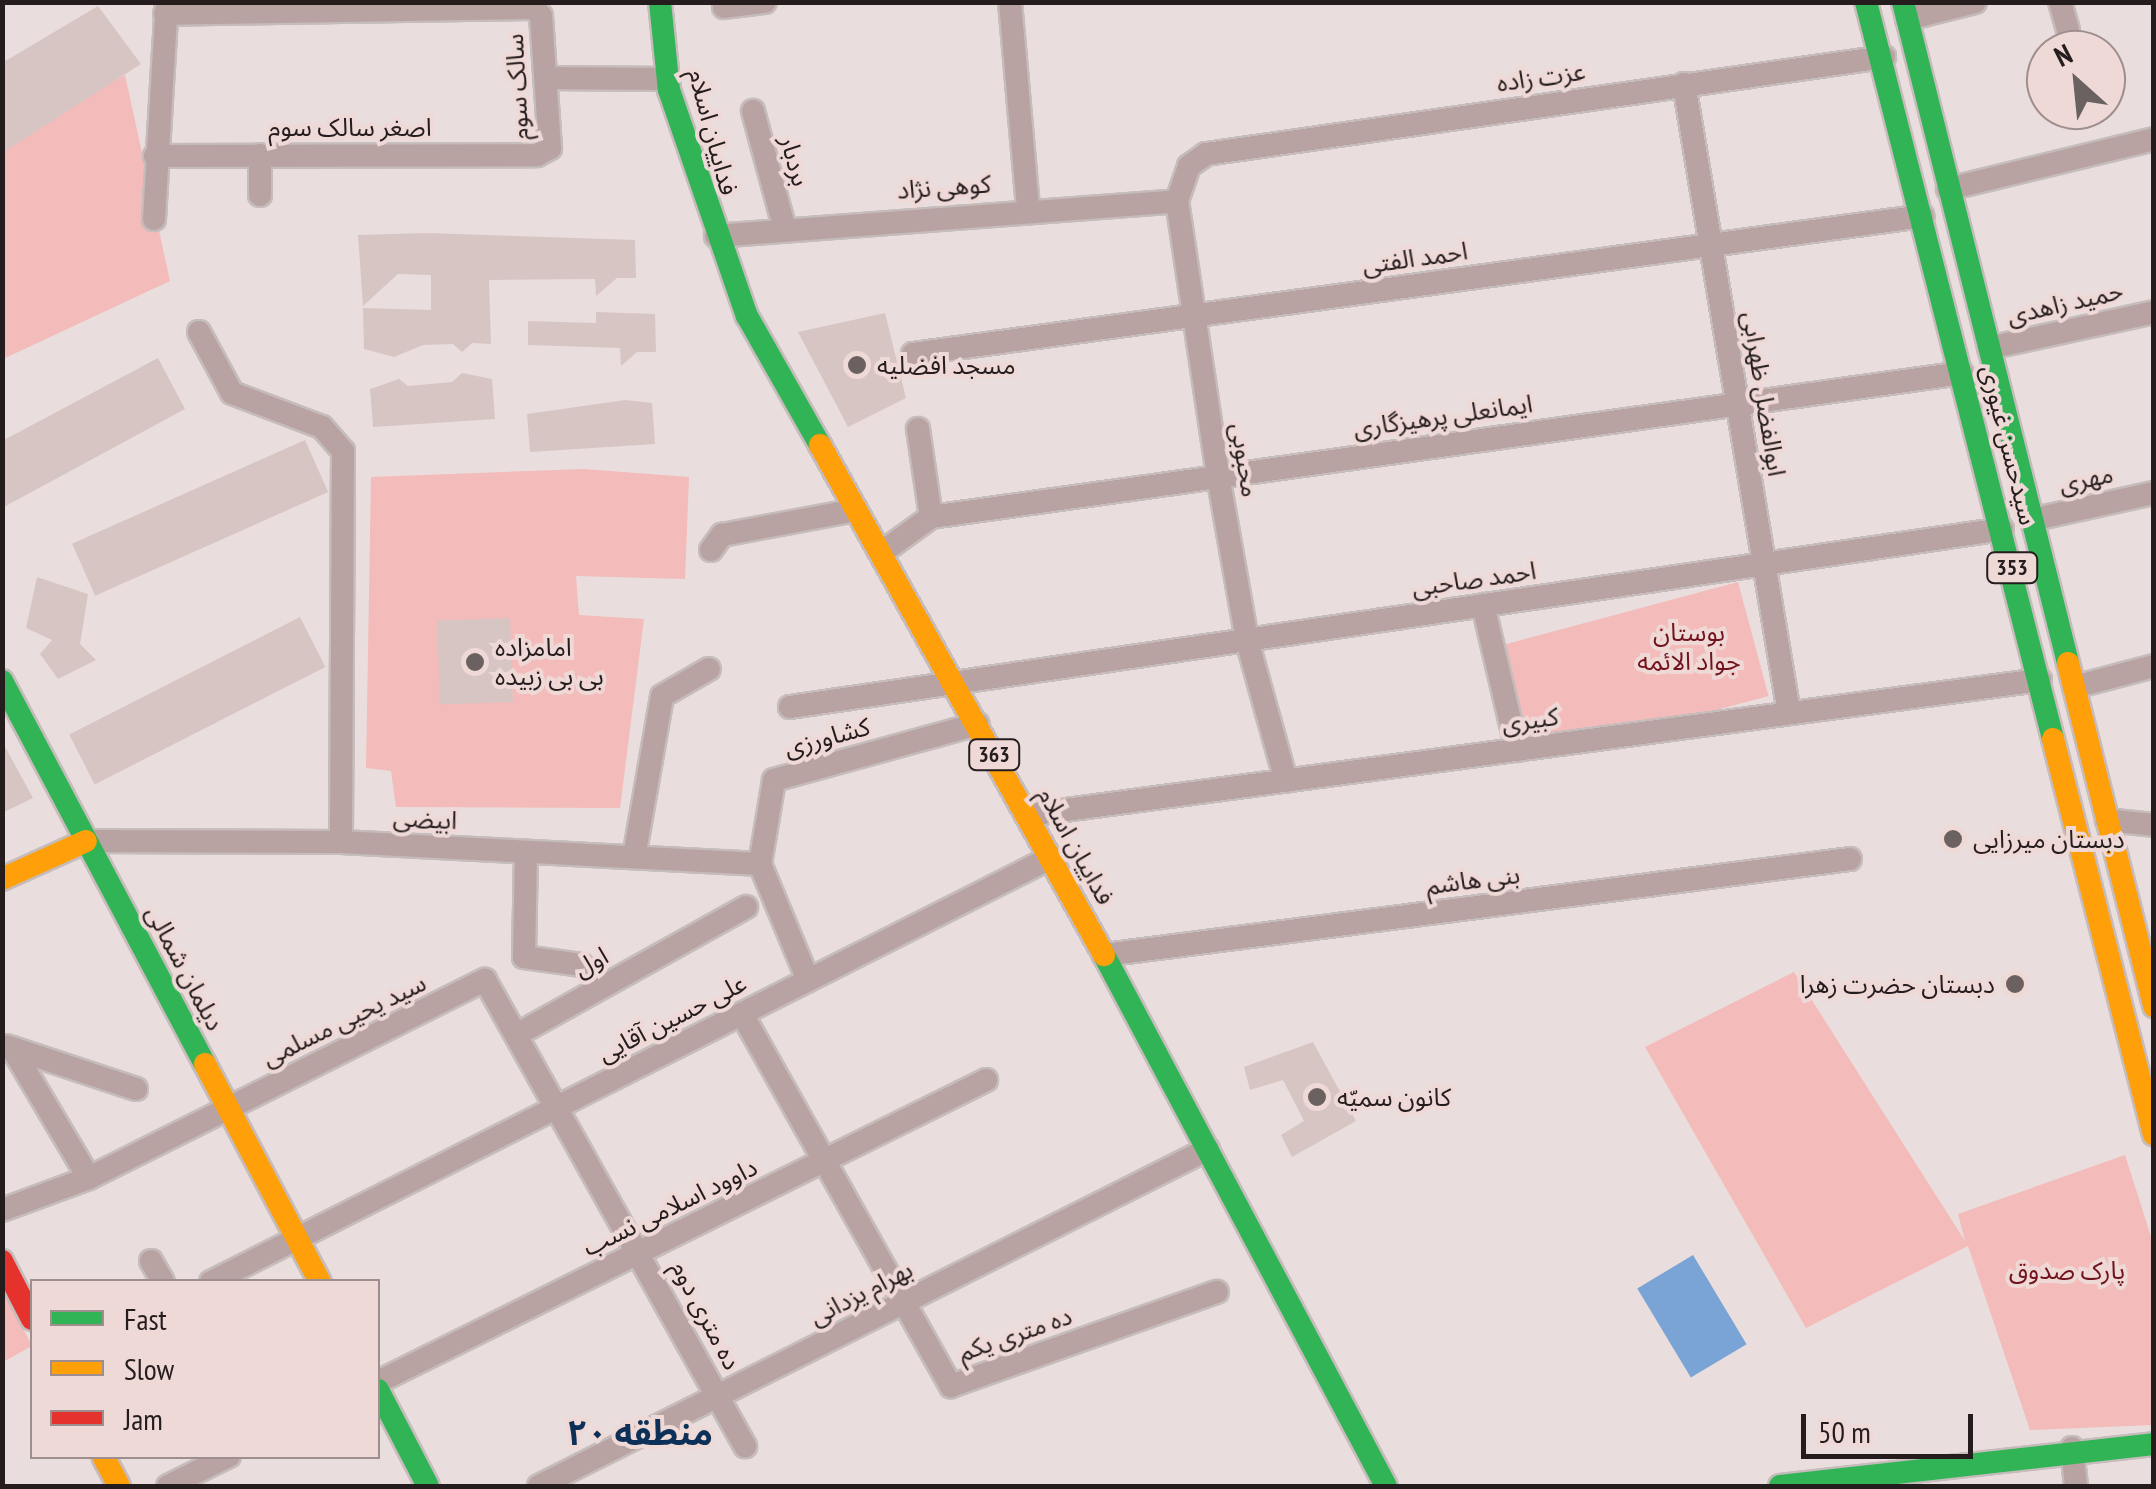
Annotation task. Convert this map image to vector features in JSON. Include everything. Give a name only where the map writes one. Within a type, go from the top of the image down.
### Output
[{"type":"main road","name":"فداییان اسلام","points":[[660,2],[668,78],[716,236],[748,316],[1052,857],[1386,1486]]},
{"type":"main road","name":"سیدحسن غیوری","points":[[1866,2],[1884,58],[2154,1134]]},
{"type":"main road","name":"سیدحسن غیوری","points":[[1905,11],[2154,1006]]},
{"type":"main road","name":"دیلمان شمالی","points":[[2,680],[228,1108],[307,1233],[319,1279]]},
{"type":"main road","points":[[2,879],[86,840]]},
{"type":"main road","points":[[2,1261],[30,1316]]},
{"type":"main road","points":[[380,1394],[428,1486]]},
{"type":"main road","points":[[1780,1486],[2072,1448],[2154,1444]]},
{"type":"main road","points":[[105,1459],[119,1486]]},
{"type":"street","points":[[724,6],[766,2]]},
{"type":"street","points":[[1010,2],[1028,208]]},
{"type":"street","points":[[1905,11],[1975,2]]},
{"type":"street","points":[[2060,2],[2068,30]]},
{"type":"street","points":[[154,219],[166,8]]},
{"type":"street","name":"سالک سوم","points":[[166,8],[534,8],[541,16],[546,78],[544,154]]},
{"type":"street","name":"عزت زاده","points":[[1177,201],[1189,166],[1206,154],[1884,58]]},
{"type":"street","points":[[546,78],[668,78]]},
{"type":"street","name":"ابوالفضل ظهرابی","points":[[1684,84],[1789,713]]},
{"type":"street","name":"بردبار","points":[[752,111],[784,226]]},
{"type":"street","points":[[1948,189],[2154,139]]},
{"type":"street","name":"اصغر سالک سوم","points":[[156,156],[544,154]]},
{"type":"street","points":[[260,155],[260,195]]},
{"type":"street","name":"کوهی نژاد","points":[[716,236],[784,226],[1177,201]]},
{"type":"street","name":"محبوبی","points":[[1177,201],[1247,640],[1286,780]]},
{"type":"street","name":"احمد الفتی","points":[[914,354],[1923,216]]},
{"type":"street","name":"حمید زاهدی","points":[[1988,348],[2154,312]]},
{"type":"street","points":[[199,332],[232,394],[322,427],[343,451],[340,842]]},
{"type":"street","name":"ایمانعلی پرهیزگاری","points":[[931,517],[1962,373]]},
{"type":"street","points":[[881,553],[931,517],[918,429]]},
{"type":"street","name":"مهری","points":[[2031,520],[2154,492]]},
{"type":"street","points":[[711,550],[722,535],[856,510]]},
{"type":"street","name":"احمد صاحبی","points":[[790,707],[2002,529]]},
{"type":"street","points":[[1484,605],[1517,750]]},
{"type":"street","points":[[2074,687],[2154,666]]},
{"type":"street","points":[[634,857],[662,696],[709,669]]},
{"type":"street","name":"کبیری","points":[[1028,815],[2040,680]]},
{"type":"street","name":"کشاورزی","points":[[760,864],[774,780],[977,724]]},
{"type":"street","points":[[2107,820],[2154,825]]},
{"type":"street","name":"ابیضی","points":[[86,840],[340,842],[760,864]]},
{"type":"street","points":[[526,852],[524,957],[582,965]]},
{"type":"street","name":"علی حسین آقایی","points":[[217,1279],[1052,857]]},
{"type":"street","name":"بنی هاشم","points":[[1104,955],[1850,859]]},
{"type":"street","points":[[760,864],[808,980]]},
{"type":"street","name":"اول","points":[[518,1034],[746,907]]},
{"type":"street","name":"سید یحیی مسلمی","points":[[2,1210],[90,1178],[485,980],[518,1034]]},
{"type":"street","name":"ده متری یکم","points":[[742,1014],[950,1386],[1217,1292]]},
{"type":"street","name":"ده متری دوم","points":[[518,1034],[745,1446]]},
{"type":"street","points":[[7,1046],[136,1090]]},
{"type":"street","points":[[7,1046],[90,1178]]},
{"type":"street","name":"داوود اسلامی نسب","points":[[380,1381],[986,1080]]},
{"type":"street","name":"بهرام یزدانی","points":[[539,1486],[1208,1149]]},
{"type":"street","points":[[151,1261],[161,1279]]},
{"type":"street","points":[[2072,1448],[2076,1486]]},
{"type":"street","points":[[168,1486],[222,1459]]},
{"type":"green space","points":[[125,75],[170,281],[3,359],[3,139]]},
{"type":"green space","points":[[583,469],[689,477],[685,579],[576,576],[579,615],[644,619],[620,808],[396,807],[391,771],[366,768],[371,477]]},
{"type":"green space","name":"بوستان جواد الائمه","points":[[1738,582],[1769,696],[1530,760],[1499,646]]},
{"type":"green space","name":"پارک صدوق","points":[[1794,972],[1965,1241],[1958,1214],[2125,1155],[2153,1243],[2153,1425],[2030,1430],[1968,1246],[1806,1328],[1645,1047]]},
{"type":"green space","points":[[2,1287],[30,1347],[2,1362]]},
{"type":"water","points":[[1693,1255],[1747,1344],[1691,1378],[1637,1288]]},
{"type":"building","points":[[98,6],[141,64],[2,153],[2,63]]},
{"type":"building","points":[[426,233],[635,240],[636,278],[617,278],[596,296],[595,279],[489,280],[491,344],[472,343],[462,352],[453,344],[423,345],[394,357],[364,349],[363,308],[431,310],[431,275],[398,274],[363,306],[358,235]]},
{"type":"building","points":[[596,312],[655,314],[656,352],[637,352],[621,366],[620,348],[528,345],[528,321],[596,323]]},
{"type":"building","name":"مسجد افضلیه","points":[[885,313],[906,398],[848,427],[798,332]]},
{"type":"building","points":[[158,358],[185,409],[2,508],[2,441]]},
{"type":"building","points":[[462,373],[492,379],[495,419],[373,427],[370,389],[399,379],[408,386],[452,382]]},
{"type":"building","points":[[625,400],[652,403],[655,444],[530,452],[527,414]]},
{"type":"building","points":[[305,440],[328,492],[95,596],[72,544]]},
{"type":"building","points":[[37,577],[88,594],[80,644],[96,660],[58,679],[40,654],[52,640],[26,628]]},
{"type":"building","points":[[300,617],[325,667],[95,784],[69,735]]},
{"type":"building","name":"امامزاده بی بی زبیده","points":[[510,618],[513,702],[440,704],[437,621]]},
{"type":"building","points":[[2,741],[33,798],[2,813]]},
{"type":"building","name":"کانون سمیّه","points":[[1313,1042],[1356,1121],[1292,1157],[1281,1135],[1304,1121],[1283,1080],[1250,1090],[1244,1067]]},
{"type":"traffic: fast","points":[[660,2],[669,90],[747,316],[820,445]]},
{"type":"traffic: fast","points":[[1866,2],[2053,739]]},
{"type":"traffic: fast","points":[[1903,2],[2068,663]]},
{"type":"traffic: fast","points":[[2,681],[205,1064]]},
{"type":"traffic: fast","points":[[1104,955],[1386,1486]]},
{"type":"traffic: fast","points":[[380,1394],[428,1486]]},
{"type":"traffic: fast","points":[[1780,1486],[2154,1444]]},
{"type":"traffic: slow","points":[[820,445],[1104,955]]},
{"type":"traffic: slow","points":[[2068,663],[2154,1006]]},
{"type":"traffic: slow","points":[[2053,739],[2154,1134]]},
{"type":"traffic: slow","points":[[2,879],[86,841]]},
{"type":"traffic: slow","points":[[205,1064],[318,1279]]},
{"type":"traffic: slow","points":[[105,1459],[119,1486]]},
{"type":"traffic: jam","points":[[2,1261],[30,1315]]},
{"type":"place","name":"مسجد افضلیه","points":[[857,365]]},
{"type":"place","name":"امامزاده بی بی زبیده","points":[[475,662]]},
{"type":"place","name":"دبستان میرزایی","points":[[1953,839]]},
{"type":"place","name":"دبستان حضرت زهرا","points":[[2015,984]]},
{"type":"place","name":"کانون سمیّه","points":[[1317,1097]]},
{"type":"district","name":"منطقه ۲۰","points":[[640,1432]]}]
